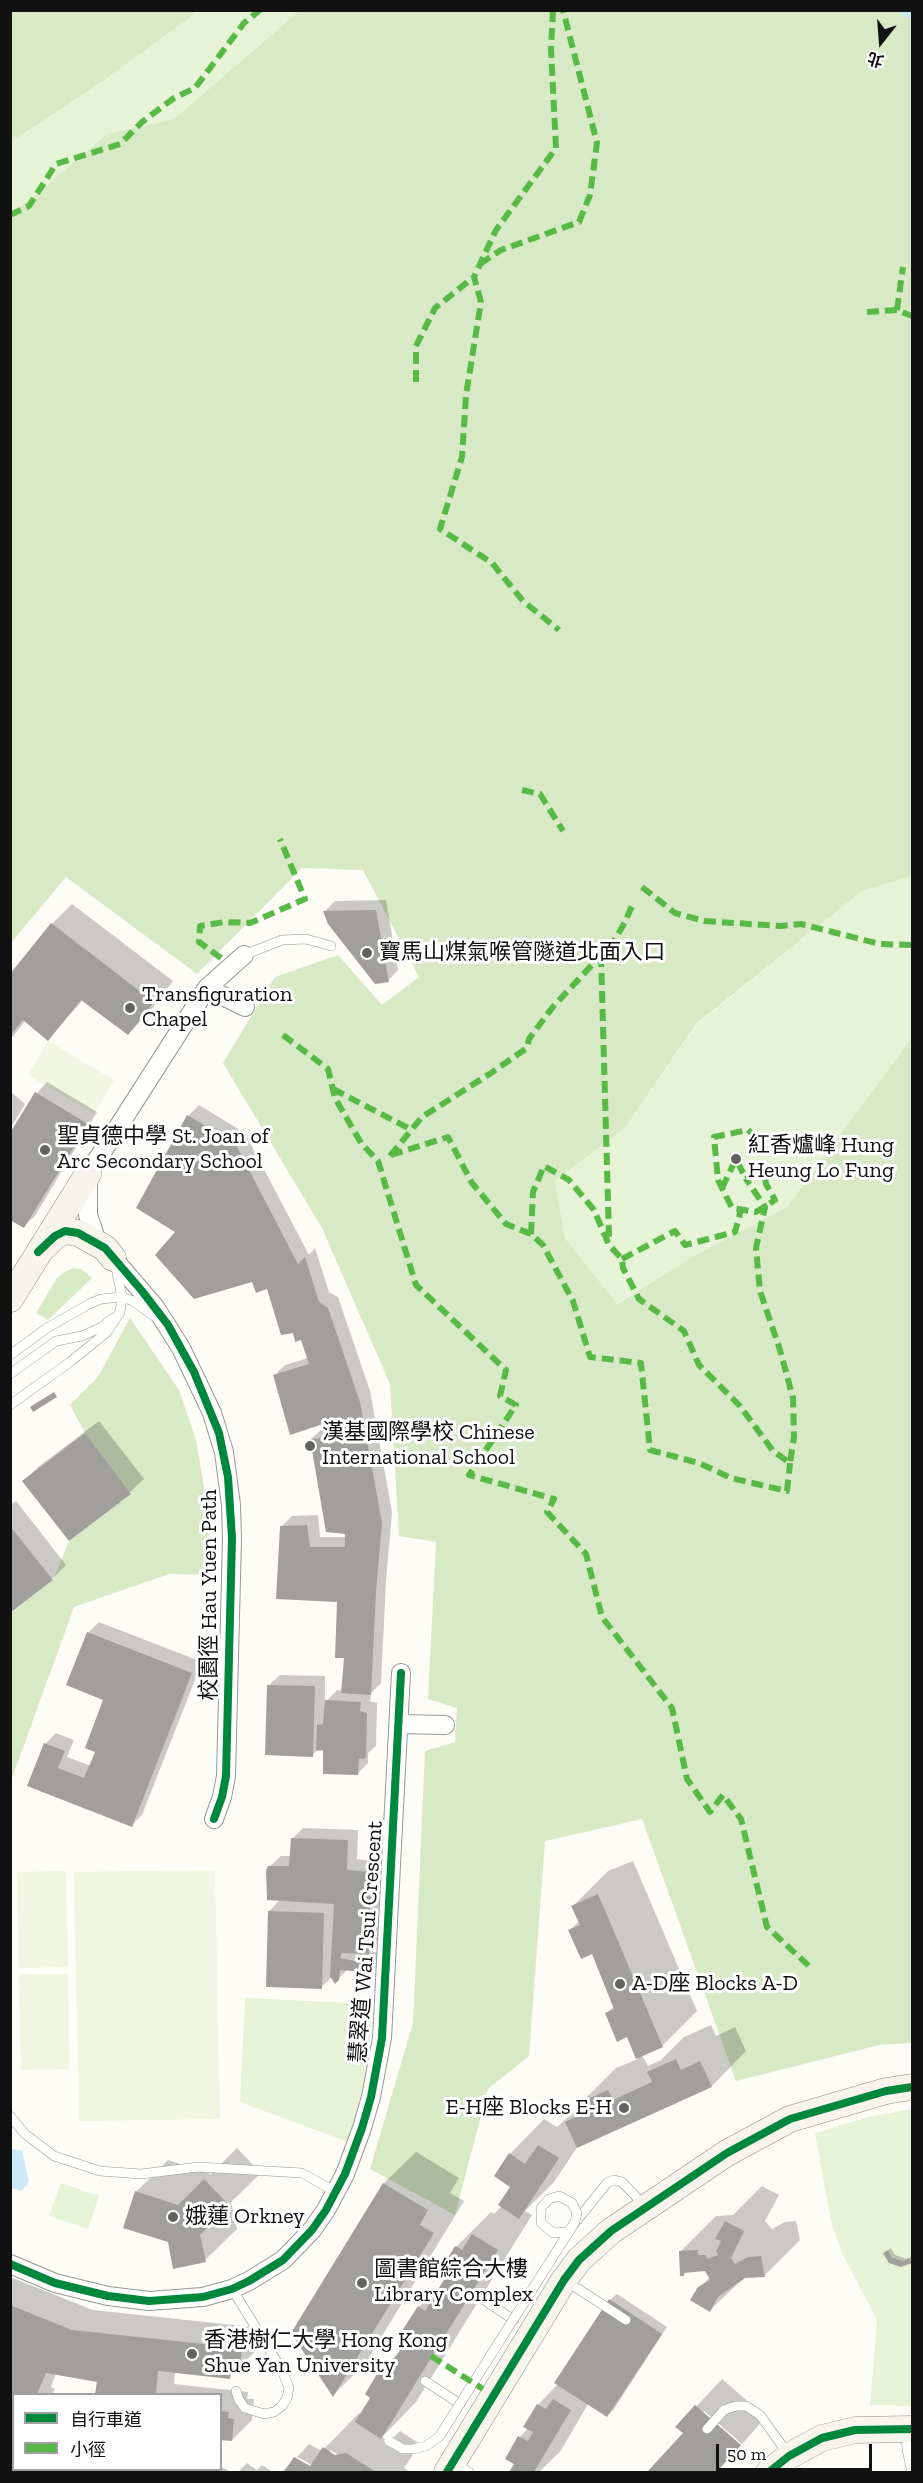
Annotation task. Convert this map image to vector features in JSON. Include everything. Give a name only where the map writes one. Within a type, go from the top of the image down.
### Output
[{"type":"street","points":[[10,1299],[207,988],[244,955]]},
{"type":"street","points":[[207,988],[245,1007]]},
{"type":"street","name":"校園徑 Hau Yuen Path","points":[[88,1174],[88,1215],[95,1236],[168,1325],[194,1372],[212,1413],[224,1452],[231,1505],[226,1776],[214,1819]]},
{"type":"street","points":[[38,1252],[55,1236],[65,1231],[78,1233],[109,1253]]},
{"type":"street","name":"慧翠道 Wai Tsui Crescent","points":[[10,2264],[28,2273],[82,2291],[149,2301],[185,2299],[232,2289],[264,2273],[297,2248],[312,2230],[336,2193],[362,2128],[371,2097],[382,2038],[401,1673]]},
{"type":"street","points":[[400,1724],[445,1725]]},
{"type":"street","points":[[456,2469],[564,2280],[579,2260],[611,2231],[727,2153],[790,2119],[876,2094],[912,2087]]},
{"type":"street","points":[[769,2472],[789,2456],[822,2438],[855,2430],[909,2429]]},
{"type":"lane","points":[[244,955],[282,940],[306,939],[331,946]]},
{"type":"lane","points":[[10,1405],[107,1332],[120,1312],[122,1297],[120,1278],[109,1253]]},
{"type":"lane","points":[[10,1355],[47,1328],[91,1303],[112,1297],[122,1297],[133,1301],[168,1325]]},
{"type":"lane","points":[[10,1374],[56,1341],[82,1336],[102,1327],[120,1312]]},
{"type":"lane","points":[[10,2116],[25,2134],[54,2156],[100,2171],[141,2174],[198,2167],[302,2173],[336,2193]]},
{"type":"lane","points":[[389,2441],[403,2449],[426,2446],[439,2437],[565,2241],[576,2219],[576,2211],[570,2201],[559,2196],[549,2199],[541,2208],[541,2223],[553,2233],[566,2232],[607,2183],[614,2180],[622,2182],[645,2206]]},
{"type":"lane","points":[[564,2280],[626,2320]]},
{"type":"lane","points":[[232,2289],[282,2370],[289,2388],[282,2406],[274,2412],[264,2414],[245,2408],[236,2391]]},
{"type":"lane","points":[[477,2296],[514,2320]]},
{"type":"lane","points":[[425,2382],[460,2404]]},
{"type":"lane","points":[[707,2429],[724,2410],[746,2406],[760,2415],[789,2456]]},
{"type":"lane","points":[[909,2429],[907,2450],[912,2472]]},
{"type":"green space","points":[[11,10],[196,11],[100,83],[11,142]]},
{"type":"green space","points":[[196,11],[299,11],[174,119],[107,134],[11,215],[11,142],[100,83]]},
{"type":"green space","points":[[299,11],[912,11],[912,876],[862,891],[696,1024],[625,1128],[555,1181],[565,1238],[617,1304],[697,1254],[787,1207],[912,1037],[912,2043],[879,2045],[736,2081],[642,1819],[545,1841],[529,2056],[488,2089],[455,2215],[370,2169],[413,2023],[425,1751],[455,1742],[457,1708],[428,1699],[436,1542],[399,1536],[390,1384],[322,1228],[223,1063],[275,977],[338,955],[382,1005],[419,977],[363,870],[302,868],[197,974],[66,877],[11,943],[11,215],[107,134],[174,119]]},
{"type":"green space","points":[[912,876],[912,1037],[787,1207],[697,1254],[616,1304],[565,1238],[555,1181],[625,1128],[696,1025],[862,891]]},
{"type":"green space","points":[[48,1041],[114,1080],[94,1114],[28,1075]]},
{"type":"green space","points":[[73,1268],[81,1269],[92,1278],[48,1320],[36,1313],[57,1278]]},
{"type":"green space","points":[[130,1318],[179,1390],[196,1440],[205,1493],[213,1575],[169,1574],[74,1607],[11,1781],[11,1613],[53,1580],[69,1541],[131,1494],[85,1433],[70,1405],[98,1377]]},
{"type":"green space","points":[[215,1870],[220,2119],[79,2121],[74,1872]]},
{"type":"green space","points":[[66,1871],[68,1967],[19,1968],[17,1872]]},
{"type":"green space","points":[[19,1974],[68,1974],[69,2069],[21,2070]]},
{"type":"green space","points":[[245,1998],[373,2004],[367,2072],[348,2142],[240,2102]]},
{"type":"green space","points":[[912,2109],[912,2406],[870,2405],[877,2320],[842,2253],[831,2221],[815,2133],[868,2117]]},
{"type":"green space","points":[[61,2183],[99,2196],[88,2229],[49,2216]]},
{"type":"water","points":[[10,2148],[22,2151],[29,2182],[22,2191],[11,2188]]},
{"type":"building","name":"寶馬山煤氣喉管隧道北面入口","points":[[376,910],[389,982],[375,984],[328,924],[323,911]]},
{"type":"building","points":[[51,923],[154,1002],[128,1035],[81,1000],[48,1041],[23,1020],[10,1036],[10,974]]},
{"type":"building","points":[[35,1092],[88,1124],[24,1228],[10,1220],[10,1133]]},
{"type":"building","points":[[187,1115],[235,1143],[298,1264],[305,1257],[319,1302],[328,1308],[360,1402],[382,1523],[371,1695],[341,1693],[344,1658],[335,1658],[337,1602],[276,1599],[280,1526],[307,1525],[310,1547],[345,1547],[345,1534],[326,1532],[310,1439],[335,1437],[332,1421],[290,1435],[273,1375],[309,1364],[301,1340],[295,1342],[293,1333],[281,1335],[267,1289],[256,1293],[252,1282],[194,1299],[155,1255],[175,1232],[136,1208]]},
{"type":"building","points":[[54,1392],[57,1397],[33,1412],[30,1407]]},
{"type":"building","points":[[85,1433],[131,1494],[69,1541],[22,1481]]},
{"type":"building","points":[[10,1526],[53,1580],[10,1613]]},
{"type":"building","points":[[87,1632],[192,1673],[132,1827],[27,1786],[44,1743],[65,1751],[58,1768],[84,1778],[95,1752],[85,1748],[103,1700],[66,1685]]},
{"type":"building","points":[[267,1685],[315,1686],[313,1757],[265,1755]]},
{"type":"building","points":[[325,1700],[361,1702],[360,1711],[367,1713],[366,1758],[359,1759],[358,1775],[323,1774],[323,1750],[316,1751],[317,1725],[323,1724]]},
{"type":"building","points":[[291,1838],[348,1840],[347,1870],[371,1872],[369,1954],[342,1953],[340,1958],[369,1964],[370,1968],[366,1972],[340,1970],[339,1980],[335,1984],[330,1976],[334,1904],[267,1900],[266,1871],[268,1866],[289,1866]]},
{"type":"building","name":"A-D座 Blocks A-D","points":[[598,1894],[663,2047],[636,2059],[627,2037],[617,2042],[605,2013],[614,2009],[592,1954],[581,1959],[568,1930],[580,1925],[571,1906]]},
{"type":"building","points":[[268,1911],[324,1913],[322,1989],[266,1987]]},
{"type":"building","name":"E-H座 Blocks E-H","points":[[676,2059],[681,2070],[700,2061],[712,2087],[577,2148],[565,2122],[584,2113],[579,2103],[608,2090],[613,2100],[652,2082],[647,2072]]},
{"type":"building","points":[[538,2145],[559,2158],[519,2219],[498,2205],[510,2187],[494,2176],[509,2153],[525,2164]]},
{"type":"building","name":"娥蓮 Orkney","points":[[204,2179],[230,2206],[200,2235],[206,2262],[173,2269],[168,2242],[123,2228],[135,2191],[178,2205]]},
{"type":"building","name":"圖書館綜合大樓 Library Complex","points":[[383,2183],[428,2210],[420,2225],[434,2233],[333,2397],[291,2333]]},
{"type":"building","points":[[725,2221],[744,2231],[731,2258],[735,2264],[748,2257],[761,2256],[765,2277],[745,2278],[718,2297],[710,2312],[690,2300],[698,2287],[710,2280],[705,2271],[684,2273],[684,2276],[680,2276],[679,2251],[698,2250],[698,2255],[706,2255],[707,2259],[718,2255],[716,2251],[721,2241],[715,2239]]},
{"type":"building","points":[[472,2234],[498,2250],[381,2439],[355,2422],[370,2398],[365,2394],[380,2369],[386,2373],[409,2335],[402,2331],[418,2306],[425,2311],[447,2275],[440,2271],[455,2246],[462,2250]]},
{"type":"building","points":[[888,2250],[892,2258],[903,2261],[909,2258],[912,2263],[901,2267],[889,2263],[883,2253]]},
{"type":"building","points":[[609,2299],[662,2334],[607,2417],[554,2383]]},
{"type":"building","points":[[10,2305],[72,2330],[242,2348],[240,2368],[231,2367],[230,2379],[158,2371],[156,2393],[95,2393],[97,2382],[46,2373],[37,2393],[12,2393],[12,2426],[10,2425]]},
{"type":"building","points":[[553,2399],[571,2410],[534,2472],[509,2472],[514,2464],[505,2459],[518,2436],[528,2441],[533,2432],[523,2427],[537,2404],[546,2409]]},
{"type":"building","points":[[695,2405],[741,2445],[716,2472],[647,2472],[683,2433],[675,2427]]},
{"type":"building","points":[[222,2411],[229,2412],[228,2418],[234,2419],[232,2441],[222,2440]]},
{"type":"building","points":[[323,2447],[335,2455],[346,2453],[376,2472],[284,2472],[294,2457],[310,2466]]},
{"type":"waterway","points":[[901,10],[912,17]]},
{"type":"marked path","points":[[10,215],[29,206],[56,164],[120,144],[142,122],[174,98],[195,88],[244,23],[260,10]]},
{"type":"marked path","points":[[553,10],[551,49],[556,148],[496,230],[474,277],[481,302],[466,395],[462,457],[440,529],[492,563],[523,601],[559,630]]},
{"type":"marked path","points":[[480,264],[501,250],[579,222],[590,195],[597,143],[563,10]]},
{"type":"marked path","points":[[897,310],[903,267]]},
{"type":"marked path","points":[[416,382],[416,346],[435,308],[474,277]]},
{"type":"marked path","points":[[867,312],[897,310],[912,316]]},
{"type":"marked path","points":[[522,790],[540,794],[563,831]]},
{"type":"marked path","points":[[221,958],[199,942],[200,926],[225,922],[250,923],[305,899],[280,839]]},
{"type":"marked path","points":[[642,887],[675,913],[704,921],[780,926],[801,924],[880,944],[912,945]]},
{"type":"marked path","points":[[390,1156],[422,1117],[527,1048],[529,1039],[552,1008],[614,941],[634,901]]},
{"type":"marked path","points":[[601,955],[609,1237]]},
{"type":"marked path","points":[[283,1035],[328,1069],[335,1098],[361,1143],[378,1161],[416,1285],[506,1370],[500,1396],[516,1405],[469,1475],[554,1499],[547,1512],[586,1554],[602,1617],[672,1708],[687,1779],[710,1812],[723,1795],[741,1819],[767,1927],[809,1966]]},
{"type":"marked path","points":[[333,1089],[412,1130]]},
{"type":"marked path","points":[[748,1130],[759,1140],[766,1184],[775,1200],[756,1212],[732,1208],[718,1180],[714,1137],[748,1130]]},
{"type":"marked path","points":[[391,1155],[448,1137],[472,1183],[506,1224],[531,1234],[543,1245],[573,1301],[590,1357],[641,1363],[650,1450],[699,1463],[731,1478],[787,1491],[790,1463]]},
{"type":"marked path","points":[[722,1188],[736,1159],[746,1179],[763,1165]]},
{"type":"marked path","points":[[531,1234],[533,1192],[544,1166],[569,1180],[594,1210],[609,1245],[622,1259],[623,1268],[639,1299],[684,1331],[699,1365],[740,1406],[773,1451],[790,1463],[794,1437],[793,1398],[760,1291],[756,1248],[765,1207],[746,1179]]},
{"type":"marked path","points":[[622,1259],[675,1231],[685,1245],[735,1232],[741,1210]]},
{"type":"marked path","points":[[431,2356],[483,2389]]},
{"type":"cycle path","points":[[38,1252],[55,1236],[65,1231],[78,1233],[105,1248],[168,1325],[194,1372],[219,1433],[228,1477],[232,1538],[226,1776],[214,1819]]},
{"type":"cycle path","points":[[10,2264],[55,2283],[108,2296],[149,2301],[203,2297],[232,2289],[283,2260],[312,2230],[326,2210],[345,2174],[362,2128],[371,2097],[382,2038],[401,1673]]},
{"type":"cycle path","points":[[447,2472],[564,2280],[579,2260],[611,2231],[727,2153],[790,2119],[886,2091],[912,2087]]},
{"type":"cycle path","points":[[769,2472],[789,2456],[822,2438],[855,2430],[912,2429]]},
{"type":"place","name":"寶馬山煤氣喉管隧道北面入口","points":[[367,953]]},
{"type":"place","name":"Transfiguration Chapel","points":[[130,1008]]},
{"type":"place","name":"聖貞德中學 St. Joan of Arc Secondary School","points":[[45,1150]]},
{"type":"place","name":"紅香爐峰 Hung Heung Lo Fung","points":[[736,1159]]},
{"type":"place","name":"漢基國際學校 Chinese International School","points":[[310,1446]]},
{"type":"place","name":"A-D座 Blocks A-D","points":[[620,1984]]},
{"type":"place","name":"E-H座 Blocks E-H","points":[[624,2108]]},
{"type":"place","name":"娥蓮 Orkney","points":[[173,2217]]},
{"type":"place","name":"圖書館綜合大樓 Library Complex","points":[[362,2283]]},
{"type":"place","name":"香港樹仁大學 Hong Kong Shue Yan University","points":[[192,2354]]}]
